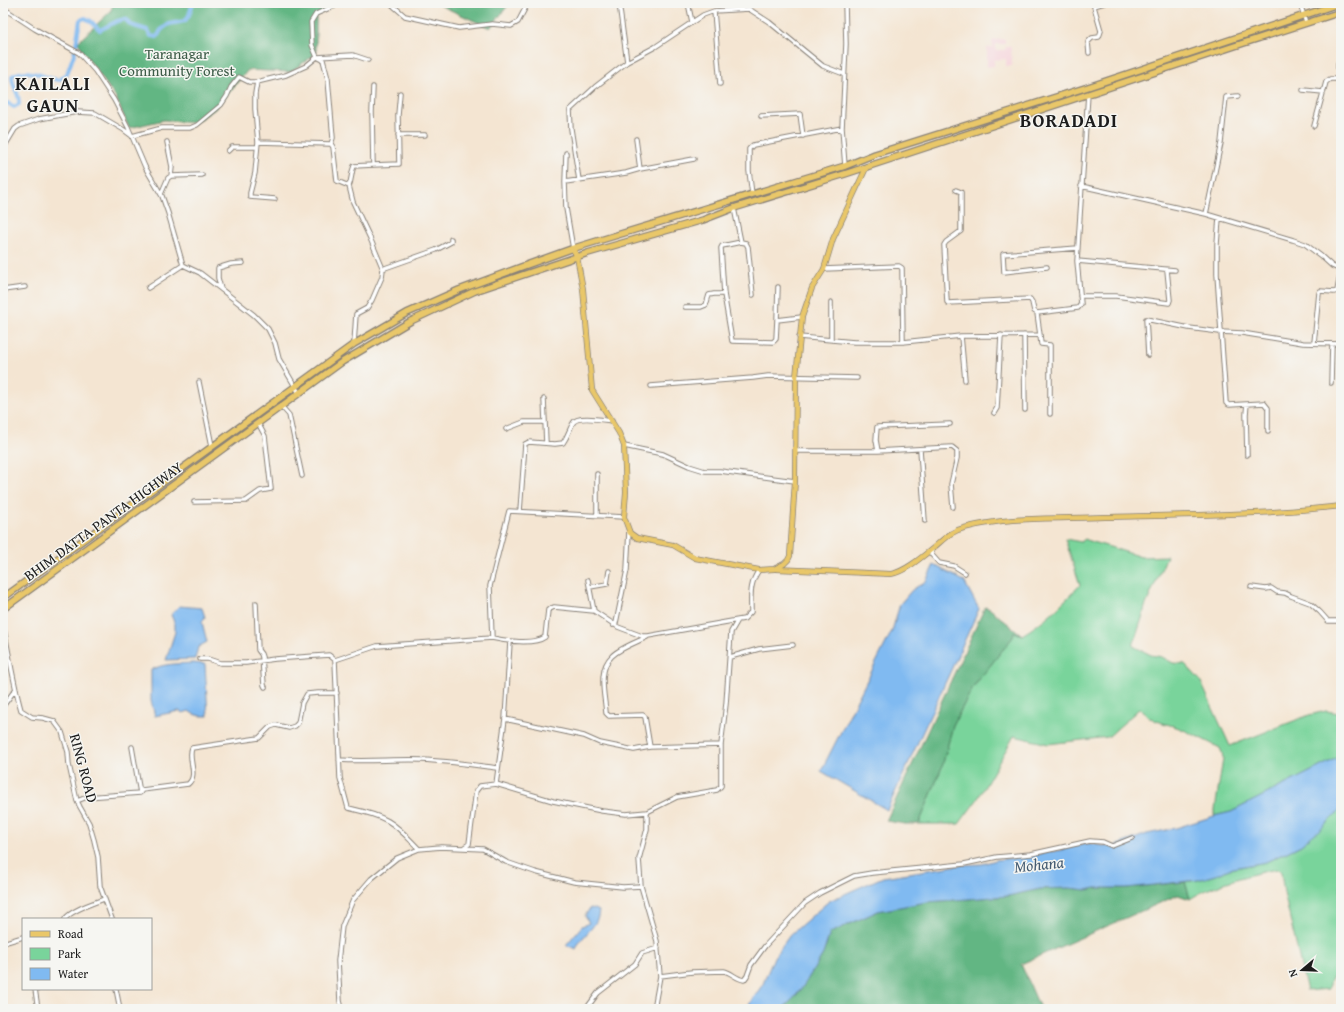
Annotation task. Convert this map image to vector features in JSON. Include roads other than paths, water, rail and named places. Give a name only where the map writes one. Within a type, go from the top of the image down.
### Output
[{"type":"highway","name":"BHIM DATTA PANTA HIGHWAY","points":[[3,598],[354,344],[407,313],[459,290],[573,249],[845,166],[875,154],[1088,88],[1341,3]]},
{"type":"highway","name":"BHIM DATTA PANTA HIGHWAY","points":[[3,609],[352,356],[411,321],[476,291],[577,257],[703,220],[734,208],[845,174],[1341,12]]},
{"type":"main road","points":[[774,569],[784,564],[790,556],[795,481],[796,377],[802,317],[812,288],[824,269],[833,239],[867,166]]},
{"type":"main road","points":[[573,249],[577,257],[583,289],[592,390],[619,433],[624,446],[626,492],[624,517],[629,530],[635,536],[673,545],[695,558],[759,570],[774,569],[891,574],[898,572],[932,550],[946,536],[954,531],[995,522],[1045,518],[1287,512],[1341,506]]},
{"type":"street","points":[[341,3],[316,14],[311,22],[312,45],[317,57],[323,60],[328,79],[333,138],[331,144],[333,147],[337,181],[349,186]]},
{"type":"street","points":[[390,3],[405,16],[459,28],[492,24],[511,26],[518,22],[526,10],[528,3]]},
{"type":"street","points":[[619,3],[627,62]]},
{"type":"street","points":[[688,3],[692,22]]},
{"type":"street","points":[[845,3],[846,44],[842,128],[845,166]]},
{"type":"street","points":[[1089,53],[1088,42],[1092,38],[1099,37],[1101,31],[1093,4],[1104,3]]},
{"type":"street","points":[[1300,3],[1306,23]]},
{"type":"street","points":[[3,8],[35,29],[83,56],[95,71],[114,100],[132,136],[145,167],[160,194],[168,213],[183,265],[200,273],[268,329],[275,343],[279,359],[299,393]]},
{"type":"street","points":[[579,180],[570,129],[570,110],[595,86],[627,62],[655,47],[703,15],[714,11],[749,9],[769,22],[823,66],[844,74]]},
{"type":"street","points":[[714,11],[720,84]]},
{"type":"street","points":[[132,136],[162,128],[190,128],[197,125],[221,105],[231,86],[239,76],[249,82],[257,82],[286,75],[306,66],[317,57],[354,55],[368,60]]},
{"type":"street","points":[[1314,126],[1327,81],[1336,79],[1340,76],[1338,64],[1341,63]]},
{"type":"street","points":[[257,82],[255,109],[258,142],[255,173],[250,197],[275,200]]},
{"type":"street","points":[[373,87],[373,165]]},
{"type":"street","points":[[1303,90],[1323,92]]},
{"type":"street","points":[[354,344],[356,314],[367,308],[372,300],[382,277],[382,270],[349,186],[352,180],[354,166],[399,164],[398,115],[400,93]]},
{"type":"street","points":[[1037,313],[1078,308],[1081,304],[1077,260],[1088,94]]},
{"type":"street","points":[[1206,214],[1221,143],[1226,97],[1238,96]]},
{"type":"street","points":[[3,149],[15,129],[19,126],[39,119],[77,112],[95,113],[132,136]]},
{"type":"street","points":[[761,116],[800,114],[803,136]]},
{"type":"street","points":[[752,194],[749,171],[749,149],[753,146],[842,128]]},
{"type":"street","points":[[398,135],[424,135]]},
{"type":"street","points":[[636,139],[640,169]]},
{"type":"street","points":[[160,194],[170,176],[172,167],[167,142]]},
{"type":"street","points":[[258,142],[331,144]]},
{"type":"street","points":[[228,151],[232,147],[257,147]]},
{"type":"street","points":[[566,153],[566,208],[573,249]]},
{"type":"street","points":[[565,182],[626,173],[694,159]]},
{"type":"street","points":[[170,176],[202,175]]},
{"type":"street","points":[[1081,186],[1206,214],[1304,244],[1332,266],[1341,270],[1337,291],[1320,291],[1319,293],[1314,343]]},
{"type":"street","points":[[956,190],[962,192],[961,225],[960,232],[944,245],[947,302],[1030,299],[1034,311],[1037,313],[1041,344],[1050,345],[1050,414]]},
{"type":"street","points":[[734,208],[741,242]]},
{"type":"street","points":[[1220,218],[1217,244],[1217,274],[1226,403],[1229,405],[1264,404],[1268,408],[1268,431]]},
{"type":"street","points":[[382,270],[436,250],[450,242],[451,238]]},
{"type":"street","points":[[753,295],[748,247],[746,243],[741,242],[722,246],[724,294],[733,342],[774,341],[776,339],[778,287]]},
{"type":"street","points":[[1047,267],[1004,272],[1003,254],[1078,248]]},
{"type":"street","points":[[1077,260],[1175,270]]},
{"type":"street","points":[[222,290],[218,278],[218,268],[231,264],[243,263]]},
{"type":"street","points":[[148,288],[183,265]]},
{"type":"street","points":[[824,269],[899,266],[902,268],[903,342]]},
{"type":"street","points":[[1080,296],[1116,296],[1169,303],[1167,270]]},
{"type":"street","points":[[3,290],[25,287]]},
{"type":"street","points":[[685,307],[705,306],[709,296],[724,294]]},
{"type":"street","points":[[831,302],[831,340]]},
{"type":"street","points":[[777,320],[802,317]]},
{"type":"street","points":[[1148,354],[1146,319],[1190,328],[1220,332],[1314,343],[1341,344]]},
{"type":"street","points":[[994,413],[997,408],[1001,335]]},
{"type":"street","points":[[1024,335],[1026,410]]},
{"type":"street","points":[[799,337],[854,342],[903,342],[961,336],[1040,335]]},
{"type":"street","points":[[961,336],[965,380]]},
{"type":"street","points":[[1331,383],[1332,344]]},
{"type":"street","points":[[651,386],[768,376],[857,378]]},
{"type":"street","points":[[199,382],[212,446]]},
{"type":"street","points":[[544,399],[546,443]]},
{"type":"street","points":[[1247,404],[1247,455]]},
{"type":"street","points":[[281,406],[290,415],[302,476]]},
{"type":"street","points":[[520,510],[525,444],[529,442],[563,443],[568,436],[574,421],[578,418],[612,421]]},
{"type":"street","points":[[506,428],[524,422],[545,422]]},
{"type":"street","points":[[194,502],[246,501],[260,491],[271,488],[264,436],[258,423]]},
{"type":"street","points":[[878,451],[876,440],[877,427],[950,424]]},
{"type":"street","points":[[624,446],[663,454],[689,466],[705,471],[720,471],[795,481]]},
{"type":"street","points":[[796,451],[878,451],[952,447],[957,451],[957,458],[951,484],[953,507]]},
{"type":"street","points":[[920,449],[925,521]]},
{"type":"street","points":[[597,474],[597,516]]},
{"type":"street","points":[[492,638],[490,586],[509,511],[520,510],[624,517]]},
{"type":"street","points":[[613,625],[616,623],[627,570],[629,530]]},
{"type":"street","points":[[932,550],[931,554],[939,563],[954,566],[965,574]]},
{"type":"street","points":[[335,660],[377,646],[492,638],[510,642],[541,640],[545,637],[548,610],[554,607],[594,611],[613,625],[642,636],[744,619],[751,612],[751,588],[754,578],[759,570]]},
{"type":"street","points":[[590,587],[607,584],[609,571]]},
{"type":"street","points":[[588,580],[594,611]]},
{"type":"street","points":[[1251,587],[1266,589],[1271,588],[1277,592],[1286,593],[1310,603],[1328,621],[1341,621]]},
{"type":"street","points":[[256,603],[258,650],[261,654],[265,687]]},
{"type":"street","points":[[463,848],[469,844],[476,792],[480,786],[496,784],[553,801],[602,811],[626,814],[647,812],[676,797],[717,790],[721,786],[721,745],[730,657],[731,632],[738,620]]},
{"type":"street","name":"RING ROAD","points":[[3,624],[15,690],[21,710],[32,717],[54,721],[62,732],[68,752],[69,766],[77,801],[89,823],[98,857],[100,886],[112,918]]},
{"type":"street","points":[[648,636],[613,655],[608,660],[603,677],[606,713],[608,716],[643,715],[645,717],[650,747]]},
{"type":"street","points":[[496,784],[505,719],[510,642]]},
{"type":"street","points":[[730,657],[759,649],[793,645]]},
{"type":"street","points":[[200,659],[208,659],[220,663],[262,662],[275,659],[329,655],[335,660],[340,778],[348,808],[371,814],[388,821],[405,834],[419,849]]},
{"type":"street","points":[[3,706],[15,690]]},
{"type":"street","points":[[77,801],[87,797],[122,796],[140,793],[142,790],[188,784],[193,776],[190,752],[192,748],[259,738],[270,727],[276,725],[289,728],[295,726],[298,723],[302,703],[307,694],[337,693]]},
{"type":"street","points":[[505,719],[584,736],[600,743],[634,750],[650,747],[721,745]]},
{"type":"street","points":[[132,747],[140,793]]},
{"type":"street","points":[[339,760],[421,760],[456,762],[498,768]]},
{"type":"street","points":[[647,812],[647,829],[639,858],[641,886],[658,948],[660,976],[654,1009]]},
{"type":"street","points":[[660,976],[692,972],[728,971],[738,979],[744,980],[751,965],[765,946],[805,903],[820,893],[854,876],[964,864],[997,857],[1031,854],[1090,842],[1103,842],[1112,846],[1132,838]]},
{"type":"street","points":[[342,1009],[340,1001],[338,960],[342,926],[354,900],[371,879],[397,858],[419,849],[440,847],[483,849],[506,862],[535,872],[574,882],[622,887],[641,886]]},
{"type":"street","points":[[65,918],[66,916],[78,910],[104,899]]},
{"type":"street","points":[[3,943],[22,937]]},
{"type":"street","points":[[586,1009],[598,993],[635,964],[642,953],[658,948]]},
{"type":"street","points":[[35,990],[38,1009]]},
{"type":"street","points":[[116,990],[120,1009]]},
{"type":"water","points":[[934,565],[964,581],[979,609],[887,810],[821,771],[892,631],[900,604],[912,590],[926,581]]},
{"type":"water","points":[[179,606],[202,608],[205,617],[202,622],[207,642],[198,647],[195,659],[166,660],[175,632],[175,624],[171,615]]},
{"type":"water","points":[[193,663],[205,664],[208,716],[196,715],[189,711],[183,713],[179,711],[155,716],[151,701],[151,670],[166,665]]},
{"type":"water","name":"Mohana","points":[[1341,756],[1341,809],[1324,826],[1301,845],[1266,862],[1229,869],[1219,874],[1198,880],[1127,888],[1096,888],[1087,890],[1069,888],[1040,889],[1008,896],[927,902],[878,911],[830,933],[823,954],[804,985],[794,998],[782,1009],[746,1009],[763,984],[774,957],[790,935],[829,901],[883,877],[960,865],[982,864],[996,860],[1066,849],[1085,843],[1112,847],[1147,834],[1176,828],[1231,812]]},
{"type":"water","points":[[590,908],[599,911],[593,927],[578,944],[576,949],[566,945],[582,926],[589,923],[585,916]]},
{"type":"waterway","points":[[3,100],[14,107],[19,104],[12,80],[12,76],[18,73],[30,72],[59,80],[67,74],[75,51],[80,20],[85,18],[88,19],[100,30],[117,21],[125,19],[131,25],[147,30],[151,36],[157,37],[161,30],[169,24],[185,21],[189,15],[193,3]]},
{"type":"district","name":"KAILALI GAUN","points":[[53,94]]},
{"type":"district","name":"BORADADI","points":[[1069,120]]},
{"type":"park label","name":"Taranagar Community Forest","points":[[177,62]]}]
